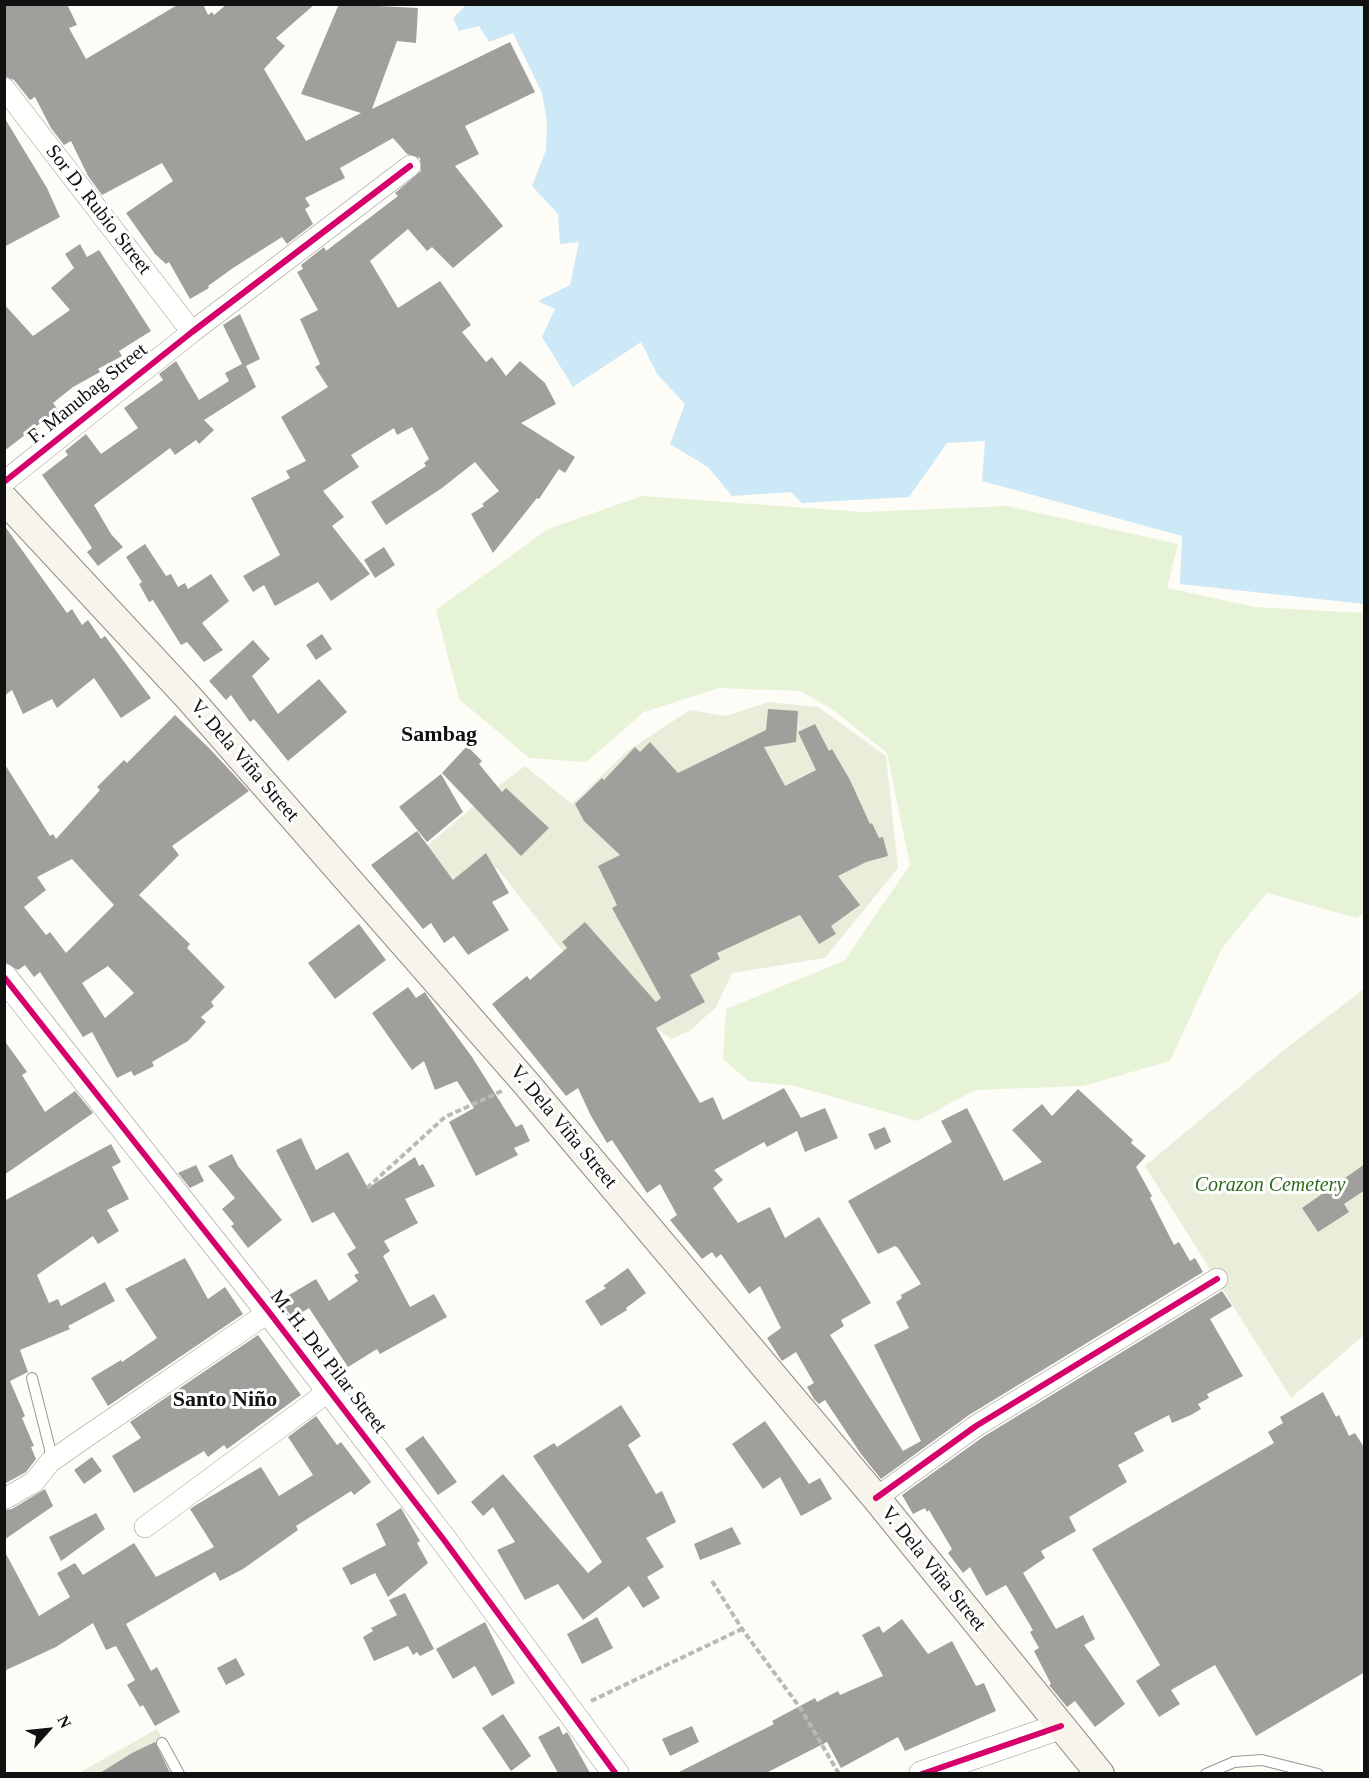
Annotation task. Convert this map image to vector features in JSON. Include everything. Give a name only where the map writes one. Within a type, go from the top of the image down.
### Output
[{"type":"main road","name":"V. Dela Viña Street","points":[[4,499],[189,698],[525,1082],[876,1498],[1100,1773]]},
{"type":"street","name":"Sor D. Rubio Street","points":[[4,88],[192,332]]},
{"type":"street","name":"F. Manubag Street","points":[[4,482],[192,332],[410,166]]},
{"type":"street","name":"M. H. Del Pilar Street","points":[[4,976],[269,1312],[616,1773]]},
{"type":"street","points":[[876,1498],[976,1426],[1217,1279]]},
{"type":"street","points":[[6,1498],[34,1482],[50,1462],[269,1312]]},
{"type":"street","points":[[146,1527],[329,1391]]},
{"type":"street","points":[[922,1773],[1061,1726]]},
{"type":"lane","points":[[32,1378],[50,1449],[50,1462]]},
{"type":"lane","points":[[162,1743],[179,1773]]},
{"type":"lane","points":[[1206,1773],[1234,1762],[1262,1760],[1318,1773]]},
{"type":"path","points":[[367,1188],[445,1117],[525,1082]]},
{"type":"path","points":[[712,1581],[742,1629],[801,1709],[839,1773]]},
{"type":"path","points":[[570,1711],[742,1629]]},
{"type":"green space","points":[[642,496],[864,512],[1007,506],[1178,544],[1167,588],[1255,607],[1364,613],[1364,913],[1357,918],[1267,893],[1222,948],[1170,1061],[1083,1086],[975,1090],[917,1121],[795,1086],[748,1081],[723,1059],[726,1009],[844,961],[910,865],[887,753],[836,712],[801,691],[719,688],[644,712],[586,762],[529,758],[459,699],[436,610],[548,529]]},
{"type":"green space","points":[[768,702],[818,707],[886,756],[898,868],[825,958],[732,973],[716,1007],[691,1030],[671,1039],[579,972],[497,868],[436,916],[395,873],[488,794],[525,766],[572,804],[627,751],[690,710],[726,716]]},
{"type":"green space","name":"Corazon Cemetery","points":[[1364,989],[1364,1335],[1291,1398],[1145,1166],[1285,1049]]},
{"type":"green space","points":[[157,1729],[184,1773],[77,1774]]},
{"type":"water","points":[[466,5],[1364,5],[1364,604],[1180,584],[1182,536],[982,481],[985,441],[947,443],[909,497],[802,503],[791,492],[732,496],[708,467],[670,444],[685,404],[657,374],[641,342],[573,387],[542,337],[555,309],[538,301],[570,285],[579,242],[560,244],[558,214],[532,186],[546,150],[547,122],[542,93],[513,33],[489,42],[479,26],[459,31],[453,18]]},
{"type":"building","points":[[4,4],[67,4],[77,25],[69,28],[86,59],[179,4],[203,4],[208,15],[212,12],[214,15],[227,4],[315,4],[276,38],[285,46],[264,69],[306,141],[361,113],[301,94],[339,4],[418,8],[416,43],[397,41],[372,109],[510,42],[535,92],[465,126],[479,154],[455,166],[503,226],[453,268],[432,247],[427,251],[408,229],[370,261],[398,308],[440,281],[471,325],[462,332],[486,362],[492,357],[506,376],[520,361],[545,383],[556,404],[521,423],[575,457],[565,473],[559,469],[539,499],[537,498],[493,553],[471,514],[484,506],[482,504],[499,491],[475,462],[442,488],[386,525],[371,502],[426,466],[424,463],[429,459],[412,427],[397,435],[394,428],[351,455],[359,467],[323,491],[344,517],[332,526],[370,574],[331,601],[318,582],[275,606],[264,585],[253,592],[243,576],[280,555],[251,498],[290,478],[286,471],[306,461],[281,417],[328,387],[315,367],[320,364],[300,319],[318,310],[297,272],[303,269],[301,265],[324,247],[326,251],[398,196],[395,193],[421,171],[420,158],[407,154],[393,138],[340,168],[345,178],[305,198],[310,206],[305,209],[313,224],[287,244],[282,237],[190,299],[169,262],[166,264],[155,254],[126,213],[173,181],[162,163],[102,195],[88,176],[71,141],[64,145],[51,128],[35,97],[30,100],[14,80],[4,76]]},
{"type":"building","points":[[4,117],[47,188],[60,217],[4,247]]},
{"type":"building","points":[[80,244],[87,257],[99,250],[151,331],[119,351],[122,356],[98,369],[100,372],[73,387],[53,403],[58,410],[4,451],[4,304],[33,336],[70,310],[51,288],[74,268],[65,254]]},
{"type":"building","points":[[240,314],[260,359],[246,366],[256,387],[204,420],[214,430],[199,444],[196,440],[175,455],[170,448],[94,505],[111,534],[123,547],[98,566],[87,552],[92,548],[42,475],[68,455],[65,451],[86,434],[101,454],[138,428],[124,408],[163,380],[159,374],[176,361],[199,400],[229,381],[225,373],[242,364],[223,325]]},
{"type":"building","points":[[4,525],[67,613],[72,609],[82,625],[88,620],[101,639],[105,636],[151,698],[121,718],[94,678],[57,708],[52,699],[23,714],[12,690],[4,696]]},
{"type":"building","points":[[145,544],[166,576],[171,574],[178,587],[185,583],[188,589],[211,574],[229,601],[202,623],[223,650],[204,662],[187,642],[181,645],[153,600],[149,602],[139,584],[142,582],[126,557]]},
{"type":"building","points":[[384,547],[395,565],[375,578],[364,560]]},
{"type":"building","points":[[322,634],[332,649],[316,660],[306,645]]},
{"type":"building","points":[[253,640],[270,659],[252,676],[278,714],[319,679],[347,712],[288,761],[254,719],[250,722],[231,695],[226,700],[209,681]]},
{"type":"building","points":[[768,709],[798,711],[796,742],[764,747],[785,786],[816,770],[798,732],[815,724],[829,751],[832,749],[850,780],[870,824],[872,823],[879,838],[883,837],[888,856],[866,862],[838,876],[860,905],[831,926],[836,934],[819,944],[800,915],[717,953],[720,959],[690,975],[705,1002],[656,1028],[700,1103],[713,1097],[723,1120],[784,1088],[801,1118],[825,1108],[838,1138],[805,1152],[797,1131],[767,1147],[764,1142],[714,1170],[723,1180],[713,1188],[738,1223],[770,1207],[785,1238],[819,1217],[871,1303],[841,1320],[844,1326],[830,1335],[903,1451],[921,1441],[874,1345],[909,1328],[896,1302],[902,1298],[901,1295],[921,1284],[898,1248],[895,1246],[878,1254],[848,1201],[952,1142],[941,1121],[967,1108],[1004,1181],[1042,1162],[1012,1130],[1042,1104],[1052,1116],[1078,1089],[1133,1140],[1131,1143],[1146,1156],[1136,1167],[1152,1196],[1150,1198],[1174,1245],[1179,1242],[1190,1261],[1195,1258],[1203,1272],[969,1415],[881,1479],[861,1454],[825,1400],[819,1404],[814,1399],[807,1387],[814,1383],[796,1352],[782,1361],[767,1338],[781,1328],[760,1286],[749,1294],[721,1254],[716,1258],[712,1252],[702,1259],[670,1220],[677,1215],[660,1184],[647,1193],[612,1140],[607,1143],[578,1088],[566,1096],[492,1004],[527,976],[530,980],[567,948],[562,942],[585,922],[656,1002],[661,998],[612,908],[617,905],[598,866],[620,855],[584,821],[575,804],[602,778],[604,780],[635,747],[640,752],[650,742],[678,773],[766,730]]},
{"type":"building","points":[[175,715],[249,791],[172,846],[179,855],[139,895],[190,944],[187,948],[225,987],[211,1002],[214,1006],[201,1017],[206,1022],[188,1041],[152,1062],[154,1066],[134,1076],[131,1071],[117,1078],[92,1032],[83,1037],[40,972],[34,977],[25,965],[18,970],[4,962],[4,763],[50,836],[53,834],[56,839],[100,790],[97,787],[124,760],[127,763]],"holes":[[[72,859],[114,905],[66,953],[50,932],[46,935],[24,907],[46,890],[37,877]],[[108,966],[134,993],[105,1018],[82,983]]]},
{"type":"building","points":[[467,746],[482,761],[479,764],[502,792],[506,788],[549,828],[521,856],[442,773]]},
{"type":"building","points":[[441,774],[463,812],[427,842],[399,807]]},
{"type":"building","points":[[417,831],[453,880],[486,853],[509,893],[492,902],[509,930],[468,955],[454,936],[444,943],[431,923],[423,929],[371,865]]},
{"type":"building","points":[[359,924],[386,960],[335,999],[308,963]]},
{"type":"building","points":[[408,987],[416,998],[425,992],[472,1057],[516,1127],[522,1124],[530,1141],[514,1148],[518,1155],[476,1176],[449,1122],[474,1108],[457,1081],[435,1090],[424,1061],[412,1070],[372,1013]]},
{"type":"building","points":[[4,1040],[27,1072],[22,1075],[45,1112],[75,1091],[93,1113],[4,1175]]},
{"type":"building","points":[[885,1127],[891,1142],[875,1150],[868,1134]]},
{"type":"building","points":[[301,1138],[316,1170],[348,1152],[368,1188],[415,1157],[419,1166],[423,1164],[435,1186],[405,1199],[418,1223],[384,1241],[390,1251],[383,1256],[410,1307],[434,1294],[447,1317],[380,1354],[377,1349],[348,1367],[309,1308],[293,1318],[279,1301],[316,1279],[329,1301],[358,1281],[354,1275],[359,1273],[347,1254],[356,1248],[334,1212],[312,1223],[276,1150]]},
{"type":"building","points":[[111,1144],[121,1162],[112,1167],[129,1199],[107,1210],[119,1231],[98,1244],[93,1236],[37,1275],[49,1303],[58,1299],[61,1306],[105,1282],[115,1301],[68,1326],[70,1329],[20,1350],[28,1372],[10,1381],[25,1416],[22,1418],[34,1446],[31,1447],[36,1459],[26,1472],[4,1484],[4,1201]]},
{"type":"building","points":[[232,1154],[238,1166],[282,1220],[248,1248],[231,1226],[234,1224],[222,1209],[235,1198],[208,1166]]},
{"type":"building","points":[[1365,1164],[1365,1190],[1344,1204],[1349,1212],[1318,1232],[1302,1208]]},
{"type":"building","points":[[196,1165],[204,1181],[190,1188],[178,1173]]},
{"type":"building","points":[[185,1258],[208,1299],[225,1287],[243,1314],[108,1406],[91,1378],[121,1360],[122,1362],[157,1338],[125,1289]]},
{"type":"building","points":[[628,1268],[646,1293],[626,1308],[627,1310],[601,1326],[585,1301],[606,1288],[603,1286]]},
{"type":"building","points":[[1222,1291],[1232,1306],[1210,1319],[1243,1376],[1207,1394],[1209,1398],[1198,1404],[1201,1409],[1191,1415],[1172,1423],[1169,1415],[1134,1433],[1144,1451],[1118,1465],[1127,1482],[1069,1517],[1076,1531],[1041,1551],[1045,1558],[1023,1573],[1056,1629],[1083,1615],[1095,1639],[1084,1645],[1125,1704],[1095,1727],[1075,1701],[1067,1707],[1049,1685],[1051,1684],[1034,1651],[1039,1648],[1030,1632],[1033,1630],[1006,1585],[986,1596],[970,1567],[963,1573],[948,1553],[952,1549],[929,1510],[927,1512],[925,1508],[913,1514],[902,1495],[983,1437]]},
{"type":"building","points":[[258,1335],[301,1395],[227,1449],[224,1445],[208,1457],[204,1451],[134,1493],[112,1456],[141,1438],[130,1422]]},
{"type":"building","points":[[1323,1392],[1336,1417],[1339,1415],[1349,1436],[1355,1433],[1365,1449],[1365,1672],[1256,1736],[1215,1665],[1171,1690],[1180,1704],[1159,1717],[1136,1681],[1160,1665],[1092,1549],[1274,1443],[1268,1432],[1283,1423],[1280,1417]]},
{"type":"building","points":[[621,1405],[641,1436],[628,1445],[656,1494],[662,1491],[676,1522],[646,1538],[664,1567],[647,1577],[660,1598],[643,1608],[629,1586],[583,1620],[558,1584],[525,1600],[497,1550],[515,1542],[493,1507],[483,1516],[471,1502],[503,1474],[588,1573],[602,1562],[533,1456],[554,1443],[557,1447]]},
{"type":"building","points":[[316,1416],[337,1445],[341,1442],[371,1482],[354,1495],[351,1491],[296,1526],[298,1530],[243,1569],[220,1581],[215,1572],[126,1624],[151,1671],[157,1667],[180,1712],[155,1726],[143,1705],[140,1707],[127,1685],[135,1680],[116,1646],[106,1650],[93,1623],[56,1647],[4,1671],[4,1550],[39,1616],[70,1597],[57,1573],[75,1563],[83,1575],[134,1543],[156,1577],[214,1547],[190,1509],[196,1505],[261,1467],[279,1496],[313,1475],[288,1437]]},
{"type":"building","points":[[765,1421],[809,1484],[820,1478],[832,1499],[801,1516],[780,1477],[763,1489],[732,1444]]},
{"type":"building","points":[[423,1436],[457,1482],[438,1495],[405,1449]]},
{"type":"building","points":[[92,1457],[102,1471],[84,1484],[74,1470]]},
{"type":"building","points":[[45,1489],[53,1506],[4,1540],[4,1510],[12,1509]]},
{"type":"building","points":[[401,1508],[420,1541],[417,1543],[428,1563],[388,1597],[375,1573],[351,1585],[342,1568],[386,1545],[376,1524]]},
{"type":"building","points":[[96,1513],[105,1529],[61,1561],[49,1537]]},
{"type":"building","points":[[732,1527],[741,1544],[700,1560],[694,1544]]},
{"type":"building","points":[[405,1593],[434,1649],[420,1656],[417,1652],[413,1655],[408,1646],[374,1661],[363,1637],[373,1631],[371,1628],[397,1615],[389,1600]]},
{"type":"building","points":[[597,1617],[613,1648],[582,1664],[567,1634]]},
{"type":"building","points":[[902,1619],[928,1654],[952,1641],[976,1686],[984,1683],[996,1711],[905,1751],[898,1737],[841,1768],[827,1742],[766,1773],[677,1773],[774,1724],[772,1721],[815,1698],[817,1702],[838,1691],[840,1695],[883,1676],[862,1635],[879,1626],[883,1633]]},
{"type":"building","points":[[485,1622],[515,1683],[492,1696],[475,1666],[453,1679],[436,1649]]},
{"type":"building","points":[[236,1658],[245,1675],[226,1685],[217,1668]]},
{"type":"building","points":[[503,1714],[531,1756],[511,1771],[482,1728]]},
{"type":"building","points":[[559,1726],[563,1735],[567,1732],[590,1773],[558,1773],[538,1737]]},
{"type":"building","points":[[692,1726],[699,1742],[670,1756],[662,1739]]},
{"type":"building","points":[[155,1742],[170,1773],[100,1773],[132,1753]]},
{"type":"cycle path","points":[[4,482],[192,332],[410,166]]},
{"type":"cycle path","points":[[4,977],[269,1312],[444,1540],[616,1774]]},
{"type":"cycle path","points":[[876,1498],[976,1426],[1217,1279]]},
{"type":"cycle path","points":[[922,1774],[1061,1726]]},
{"type":"district","name":"Sambag","points":[[439,735]]},
{"type":"district","name":"Santo Niño","points":[[225,1400]]}]
